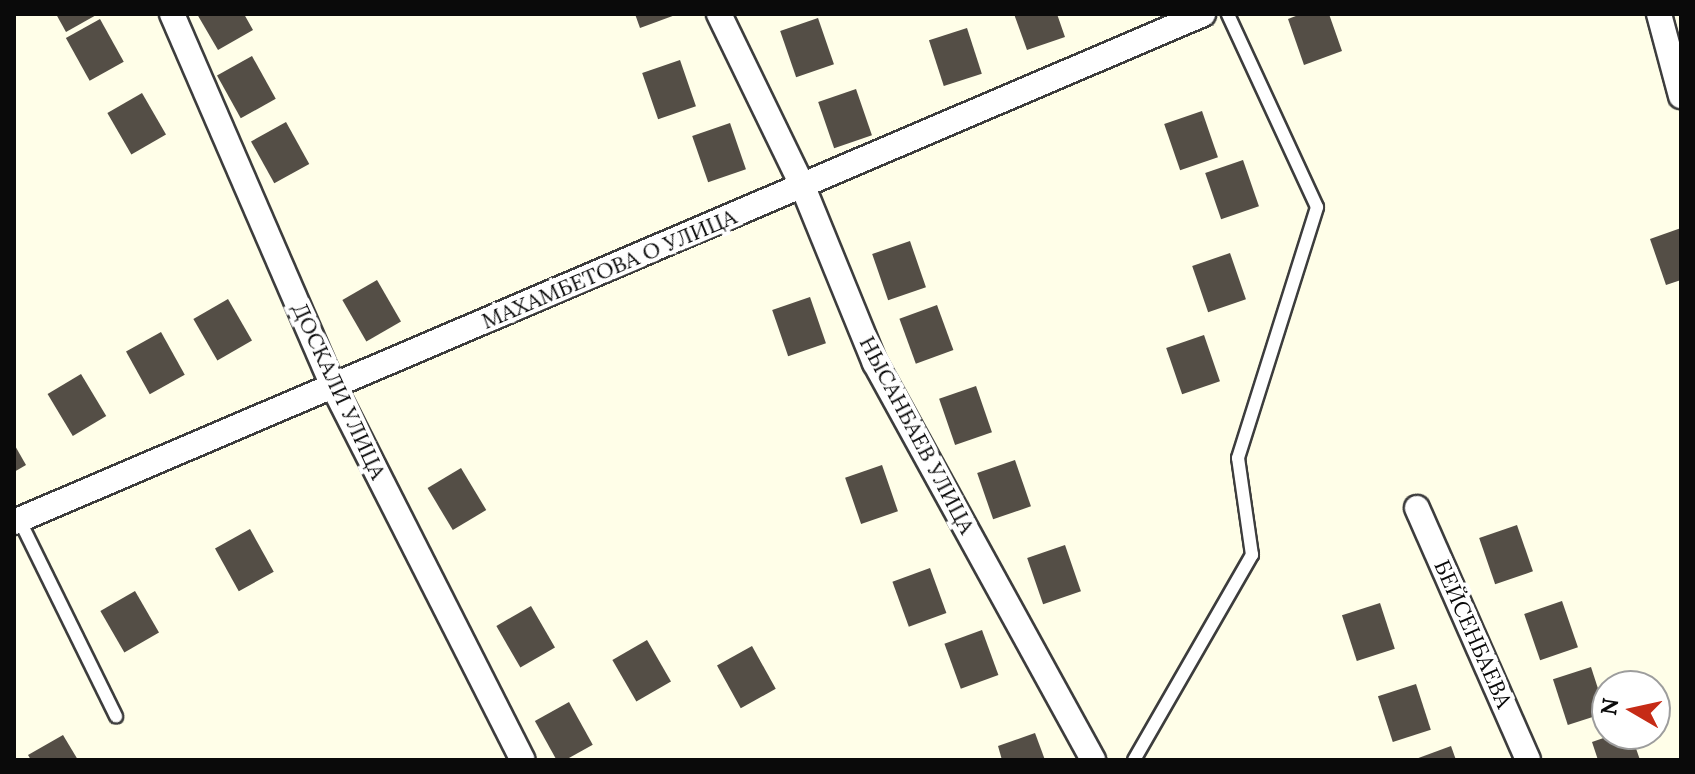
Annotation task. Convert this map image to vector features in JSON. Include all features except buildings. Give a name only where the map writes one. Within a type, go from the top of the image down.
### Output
[{"type":"street","name":"ДОСКАЛИ УЛИЦА","points":[[172,14],[333,386],[523,760]]},
{"type":"street","name":"НЫСАНБАЕВ УЛИЦА","points":[[719,14],[803,187],[875,363],[1093,760]]},
{"type":"street","name":"МАХАМБЕТОВА О УЛИЦА","points":[[17,520],[1203,14]]},
{"type":"street","points":[[1659,14],[1681,96]]},
{"type":"street","name":"БЕЙСЕНБАЕВА","points":[[1417,508],[1528,760]]},
{"type":"lane","points":[[1134,760],[1252,555],[1238,458],[1317,207],[1228,14]]},
{"type":"lane","points":[[17,520],[116,716]]}]
